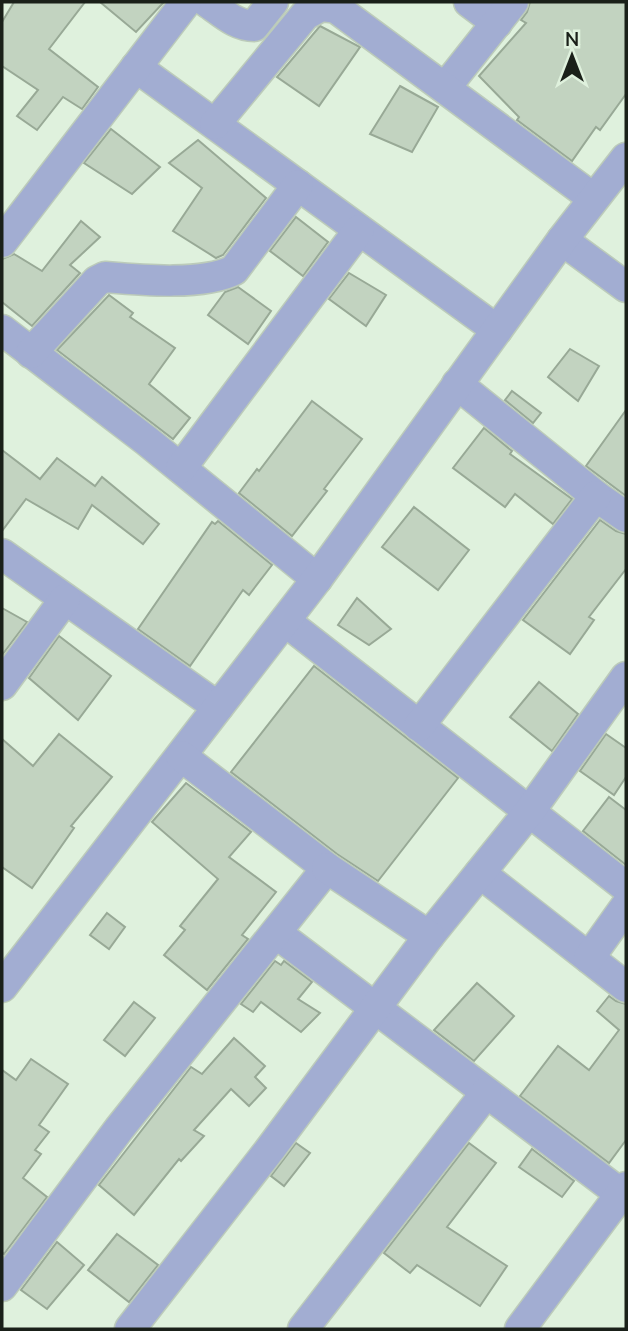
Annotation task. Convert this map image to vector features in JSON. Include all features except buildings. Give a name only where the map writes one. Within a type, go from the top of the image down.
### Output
[{"type":"street","points":[[2,242],[186,2]]},
{"type":"street","points":[[207,2],[239,24],[247,26],[254,26],[274,2],[305,15]]},
{"type":"street","points":[[445,88],[505,12],[469,2]]},
{"type":"street","points":[[215,124],[305,15],[321,6],[337,8],[593,198]]},
{"type":"street","points":[[136,67],[497,330]]},
{"type":"street","points":[[6,975],[181,756],[317,579],[562,240],[626,158]]},
{"type":"street","points":[[31,353],[97,281],[105,277],[205,280],[234,270],[298,185]]},
{"type":"street","points":[[181,468],[359,230]]},
{"type":"street","points":[[562,240],[626,287]]},
{"type":"street","points":[[2,330],[181,468],[317,579]]},
{"type":"street","points":[[457,384],[626,517]]},
{"type":"street","points":[[419,726],[596,496]]},
{"type":"street","points":[[2,554],[218,707]]},
{"type":"street","points":[[2,685],[65,599]]},
{"type":"street","points":[[285,621],[626,887]]},
{"type":"street","points":[[130,1329],[271,1149],[373,1007],[529,812],[626,677]]},
{"type":"street","points":[[181,756],[327,868],[429,936]]},
{"type":"street","points":[[2,1286],[119,1129],[327,868]]},
{"type":"street","points":[[480,873],[626,987]]},
{"type":"street","points":[[589,958],[626,906]]},
{"type":"street","points":[[276,933],[486,1093],[624,1191],[520,1329]]},
{"type":"street","points":[[303,1329],[486,1093]]}]
